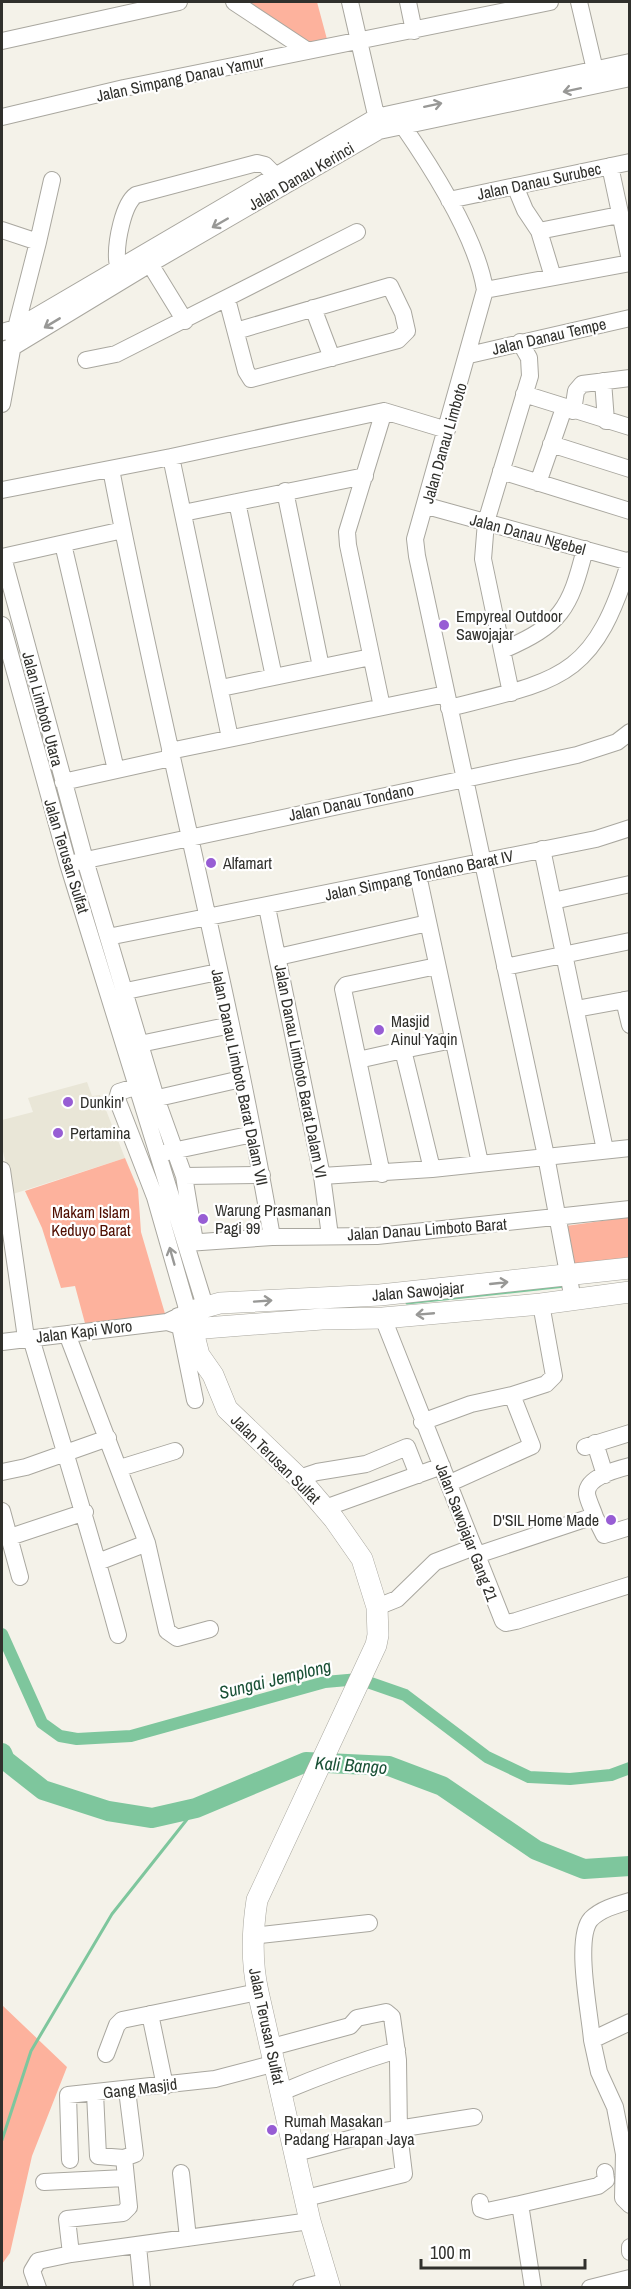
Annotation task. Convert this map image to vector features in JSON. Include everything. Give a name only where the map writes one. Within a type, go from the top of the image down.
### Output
[{"type":"main road","name":"Jalan Sawojajar","points":[[189,1320],[383,1318],[541,1304],[571,1287],[630,1268]]},
{"type":"main road","name":"Jalan Sawojajar","points":[[189,1320],[380,1295],[571,1287],[630,1292]]},
{"type":"main road","name":"Jalan Terusan Sulfat","points":[[189,1320],[200,1355],[213,1375],[221,1400],[231,1415],[299,1478],[325,1508],[362,1558],[377,1606],[378,1635],[367,1666],[256,1900],[252,1936],[253,1968],[258,1992],[310,2220],[329,2284]]},
{"type":"street","points":[[2,41],[179,2]]},
{"type":"street","points":[[234,2],[308,51]]},
{"type":"street","points":[[350,2],[378,124]]},
{"type":"street","points":[[408,2],[414,31]]},
{"type":"street","name":"Jalan Simpang Danau Yamur","points":[[2,117],[124,88],[414,31],[514,4],[550,2]]},
{"type":"street","points":[[579,2],[595,70]]},
{"type":"street","name":"Jalan Danau Kerinci","points":[[7,348],[275,175],[378,124],[630,62]]},
{"type":"street","name":"Jalan Danau Kerinci","points":[[9,330],[122,274],[150,264],[378,124],[403,126],[630,78]]},
{"type":"street","name":"Jalan Danau Limboto","points":[[403,126],[449,200],[482,270],[485,290],[469,355],[416,539],[417,556],[447,701],[483,860]]},
{"type":"street","name":"Jalan Danau Surubec","points":[[449,200],[630,162]]},
{"type":"street","points":[[122,274],[117,259],[123,213],[129,200],[136,195],[257,163],[265,165],[275,175]]},
{"type":"street","points":[[485,290],[630,261],[610,166]]},
{"type":"street","points":[[2,404],[9,330],[38,242],[52,180]]},
{"type":"street","points":[[515,186],[525,210],[539,231],[553,277]]},
{"type":"street","points":[[539,231],[619,215]]},
{"type":"street","points":[[2,230],[38,242]]},
{"type":"street","points":[[86,360],[116,354],[185,321],[357,231]]},
{"type":"street","points":[[150,264],[185,321]]},
{"type":"street","points":[[227,298],[247,376],[251,379],[398,340],[407,331],[400,305],[390,286],[236,331]]},
{"type":"street","points":[[313,308],[332,358]]},
{"type":"street","name":"Jalan Danau Tempe","points":[[469,355],[630,318]]},
{"type":"street","points":[[511,693],[483,559],[486,522],[530,367],[520,342]]},
{"type":"street","points":[[538,483],[551,444],[578,387],[630,378]]},
{"type":"street","points":[[603,381],[606,421]]},
{"type":"street","points":[[524,394],[568,410],[630,427]]},
{"type":"street","points":[[382,707],[347,539],[348,524],[384,411]]},
{"type":"street","points":[[2,490],[171,457],[384,411],[447,430]]},
{"type":"street","points":[[551,444],[630,469]]},
{"type":"street","points":[[171,457],[230,738]]},
{"type":"street","name":"Jalan Danau Limboto Barat Dalam VII","points":[[111,469],[170,754],[231,1025],[262,1175],[272,1237]]},
{"type":"street","points":[[501,471],[630,512]]},
{"type":"street","points":[[183,513],[365,476]]},
{"type":"street","points":[[285,491],[321,667]]},
{"type":"street","points":[[237,502],[274,677]]},
{"type":"street","name":"Jalan Danau Ngebel","points":[[427,506],[629,561]]},
{"type":"street","points":[[2,557],[123,530]]},
{"type":"street","points":[[63,544],[116,770]]},
{"type":"street","points":[[502,650],[530,638],[561,614],[575,590],[585,549]]},
{"type":"street","name":"Jalan Limboto Utara","points":[[2,557],[85,860],[104,940]]},
{"type":"street","points":[[63,782],[116,770],[230,738],[382,707],[511,693],[557,676],[595,644],[619,598],[629,561]]},
{"type":"street","name":"Jalan Terusan Sulfat","points":[[2,625],[68,864],[104,940],[140,1067],[146,1095],[119,1092],[117,1099],[163,1195],[191,1243],[189,1320]]},
{"type":"street","points":[[221,688],[371,657]]},
{"type":"street","points":[[21,696],[39,691]]},
{"type":"street","name":"Jalan Danau Tondano","points":[[68,864],[464,777],[577,755],[617,742],[630,732]]},
{"type":"street","name":"Jalan Simpang Tondano Barat IV","points":[[104,940],[596,838],[630,828]]},
{"type":"street","points":[[542,849],[605,1150]]},
{"type":"street","points":[[483,860],[546,1156],[571,1287]]},
{"type":"street","points":[[418,874],[480,1163]]},
{"type":"street","points":[[553,901],[630,884]]},
{"type":"street","name":"Jalan Danau Limboto Barat Dalam VI","points":[[267,907],[322,1176],[330,1236]]},
{"type":"street","points":[[278,957],[428,923]]},
{"type":"street","points":[[104,940],[126,991],[140,1044],[140,1067]]},
{"type":"street","points":[[505,967],[630,941]]},
{"type":"street","points":[[382,1174],[343,988],[346,984],[437,966]]},
{"type":"street","points":[[126,991],[218,972]]},
{"type":"street","points":[[576,1009],[627,1000],[630,1025]]},
{"type":"street","points":[[140,1044],[231,1025]]},
{"type":"street","points":[[358,1059],[453,1040]]},
{"type":"street","points":[[403,1050],[432,1169]]},
{"type":"street","points":[[191,1243],[184,1176],[166,1152],[146,1095],[241,1079]]},
{"type":"street","points":[[166,1152],[253,1134]]},
{"type":"street","points":[[322,1176],[382,1174],[630,1148]]},
{"type":"street","name":"Jalan Terusan Sulfat","points":[[166,1152],[163,1195],[189,1320]]},
{"type":"street","points":[[2,1170],[4,1216],[28,1338],[85,1512],[117,1635]]},
{"type":"street","points":[[184,1176],[262,1175]]},
{"type":"street","name":"Jalan Danau Limboto Barat","points":[[191,1243],[272,1237],[377,1236],[630,1209]]},
{"type":"street","points":[[422,1422],[471,1404],[512,1395],[546,1384],[554,1376],[541,1304]]},
{"type":"street","name":"Jalan Sawojajar Gang 21","points":[[383,1318],[422,1422],[450,1483],[502,1621],[506,1623],[630,1585]]},
{"type":"street","points":[[189,1320],[195,1400]]},
{"type":"street","name":"Jalan Kapi Woro","points":[[2,1341],[189,1320]]},
{"type":"street","points":[[67,1334],[147,1542],[167,1631],[177,1638],[210,1629]]},
{"type":"street","points":[[450,1483],[532,1446],[512,1395]]},
{"type":"street","points":[[605,1475],[590,1445],[630,1433]]},
{"type":"street","points":[[2,1472],[66,1454],[108,1438]]},
{"type":"street","points":[[299,1478],[335,1468],[366,1464],[407,1447],[418,1475]]},
{"type":"street","points":[[120,1468],[175,1451]]},
{"type":"street","points":[[325,1508],[442,1466]]},
{"type":"street","points":[[630,1466],[605,1475],[588,1489],[595,1517],[604,1535],[630,1527]]},
{"type":"street","points":[[2,1511],[20,1577]]},
{"type":"street","points":[[10,1537],[85,1512]]},
{"type":"street","points":[[377,1606],[397,1599],[435,1562],[595,1517]]},
{"type":"street","points":[[98,1562],[147,1542]]},
{"type":"street","points":[[630,1901],[599,1913],[590,1920],[582,1939],[592,2040],[599,2072],[615,2107],[624,2154],[623,2198],[630,2205]]},
{"type":"street","points":[[252,1936],[369,1923]]},
{"type":"street","points":[[106,2054],[119,2022],[258,1992]]},
{"type":"street","name":"Gang Masjid","points":[[70,2160],[67,2097],[71,2094],[127,2090],[215,2079],[350,2026],[357,2018],[386,2012],[392,2017],[397,2049]]},
{"type":"street","points":[[150,2014],[165,2086]]},
{"type":"street","points":[[592,2040],[630,2022]]},
{"type":"street","points":[[282,2092],[332,2074],[352,2063],[397,2049],[399,2129],[405,2171],[402,2176],[306,2198]]},
{"type":"street","points":[[95,2093],[98,2156],[124,2158],[135,2154],[127,2090]]},
{"type":"street","points":[[296,2153],[372,2133],[474,2117]]},
{"type":"street","points":[[71,2254],[67,2218],[127,2211],[129,2207],[124,2158]]},
{"type":"street","points":[[480,2202],[481,2209],[487,2211],[598,2186],[606,2180],[605,2172]]},
{"type":"street","points":[[181,2173],[188,2238]]},
{"type":"street","points":[[44,2182],[125,2178]]},
{"type":"street","points":[[520,2204],[533,2288]]},
{"type":"street","points":[[38,2288],[32,2271],[38,2261],[71,2254],[310,2220]]},
{"type":"street","points":[[138,2246],[142,2288]]},
{"type":"street","points":[[590,2288],[630,2278]]},
{"type":"street","points":[[301,2288],[329,2284]]},
{"type":"shaded area","name":"Pertamina","points":[[87,1082],[92,1096],[100,1095],[125,1158],[13,1194],[2,1147],[2,1120],[33,1112],[28,1098]]},
{"type":"green space","points":[[245,2],[317,2],[328,43],[309,45]]},
{"type":"green space","name":"Makam Islam Keduyo Barat","points":[[125,1158],[138,1189],[141,1232],[166,1317],[86,1327],[75,1286],[61,1288],[42,1228],[25,1191]]},
{"type":"green space","points":[[629,1217],[629,1263],[575,1270],[566,1226]]},
{"type":"green space","points":[[2,2005],[67,2067],[32,2156],[10,2253],[2,2264]]},
{"type":"waterway","points":[[407,1303],[565,1286]]},
{"type":"waterway","name":"Sungai Jemplong","points":[[2,1634],[42,1723],[60,1736],[77,1739],[131,1736],[325,1682],[359,1679],[405,1695],[487,1757],[529,1777],[570,1779],[611,1775],[630,1768]]},
{"type":"waterway","name":"Kali Bango","points":[[2,1753],[5,1760],[43,1790],[108,1811],[152,1818],[196,1808],[306,1762],[389,1766],[442,1786],[536,1850],[584,1869],[630,1866]]},
{"type":"waterway","points":[[2,2140],[31,2051],[112,1914],[196,1808]]},
{"type":"place","name":"Empyreal Outdoor Sawojajar","points":[[444,625]]},
{"type":"place","name":"Alfamart","points":[[211,863]]},
{"type":"place","name":"Masjid Ainul Yaqin","points":[[379,1030]]},
{"type":"place","name":"Dunkin'","points":[[68,1102]]},
{"type":"place","name":"Pertamina","points":[[58,1133]]},
{"type":"place","name":"Warung Prasmanan Pagi 99","points":[[203,1219]]},
{"type":"place","name":"D'SIL Home Made","points":[[611,1520]]},
{"type":"place","name":"Rumah Masakan Padang Harapan Jaya","points":[[272,2130]]}]
